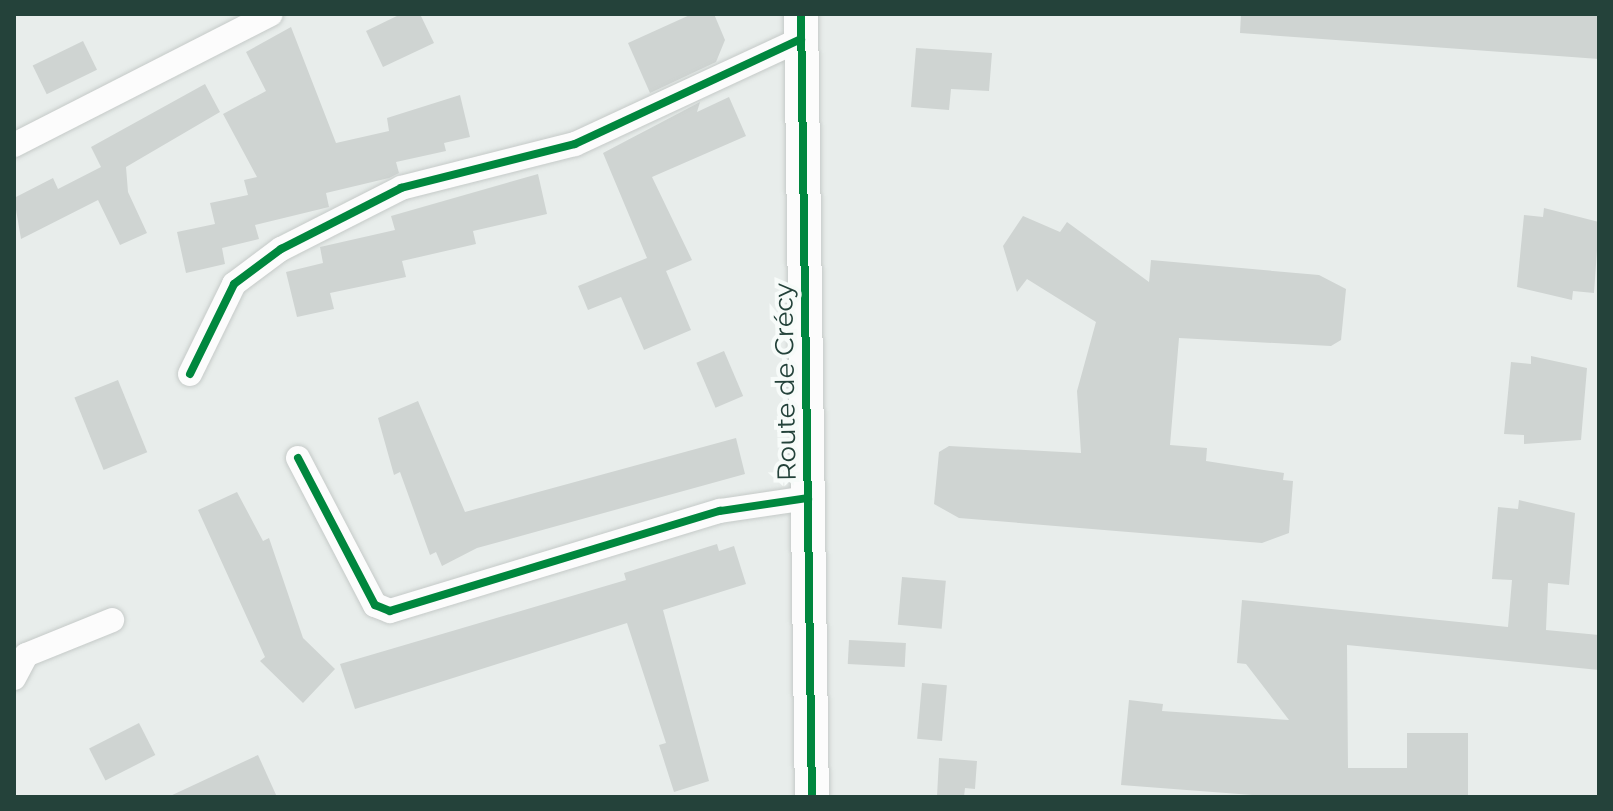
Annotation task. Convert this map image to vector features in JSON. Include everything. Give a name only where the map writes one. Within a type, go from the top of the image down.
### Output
[{"type":"main road","name":"Route de Crécy","points":[[801,27],[812,797]]},
{"type":"street","points":[[14,145],[271,14]]},
{"type":"street","points":[[190,374],[234,284],[281,249],[401,188],[575,144],[801,27]]},
{"type":"street","points":[[298,458],[375,605],[390,611],[720,511],[808,498]]},
{"type":"street","points":[[14,678],[26,655],[112,620]]},
{"type":"building","points":[[401,14],[420,14],[434,43],[383,67],[366,31]]},
{"type":"building","points":[[692,14],[714,14],[725,40],[716,62],[650,93],[628,43]]},
{"type":"building","points":[[1241,14],[1599,14],[1599,59],[1240,33]]},
{"type":"building","points":[[291,27],[336,143],[389,131],[387,118],[460,95],[470,137],[444,143],[446,151],[396,162],[399,173],[389,178],[326,193],[329,207],[255,225],[259,239],[222,248],[225,264],[186,273],[177,232],[215,224],[210,203],[248,195],[244,180],[257,177],[223,114],[266,91],[246,52]]},
{"type":"building","points":[[83,41],[97,70],[47,94],[33,66]]},
{"type":"building","points":[[916,48],[992,53],[989,91],[951,89],[949,110],[911,107]]},
{"type":"building","points":[[205,84],[220,112],[126,167],[128,192],[147,233],[120,245],[98,200],[21,239],[14,198],[53,178],[58,189],[101,167],[91,147]]},
{"type":"building","points":[[729,97],[746,136],[652,177],[692,260],[666,271],[691,330],[644,350],[621,297],[588,310],[578,286],[647,258],[603,153],[700,102],[697,112]]},
{"type":"building","points":[[538,174],[547,214],[473,231],[476,244],[402,261],[406,277],[330,293],[334,309],[297,317],[286,272],[323,263],[320,247],[395,230],[391,216]]},
{"type":"building","points":[[1544,208],[1599,222],[1594,293],[1573,291],[1572,300],[1517,287],[1524,215],[1543,217]]},
{"type":"building","points":[[1023,216],[1060,232],[1067,222],[1149,282],[1151,260],[1319,275],[1346,289],[1341,340],[1331,346],[1179,338],[1170,445],[1207,448],[1206,461],[1284,473],[1283,480],[1293,481],[1289,533],[1262,543],[959,518],[934,504],[939,452],[949,446],[1081,453],[1077,391],[1096,322],[1027,279],[1017,292],[1003,246]]},
{"type":"building","points":[[724,351],[743,396],[716,408],[696,363]]},
{"type":"building","points":[[1531,356],[1587,368],[1581,440],[1524,444],[1524,435],[1504,434],[1511,362],[1531,364]]},
{"type":"building","points":[[118,380],[147,452],[104,470],[74,398]]},
{"type":"building","points":[[418,401],[465,512],[736,438],[745,474],[477,548],[442,566],[436,552],[430,555],[400,472],[394,475],[378,418]]},
{"type":"building","points":[[237,492],[263,541],[269,538],[303,638],[335,669],[303,703],[260,661],[265,657],[198,510]]},
{"type":"building","points":[[1519,500],[1575,513],[1569,585],[1548,583],[1546,630],[1599,635],[1599,670],[1347,645],[1348,768],[1407,768],[1407,733],[1468,733],[1468,797],[1278,797],[1121,785],[1129,700],[1163,704],[1162,711],[1289,720],[1246,664],[1237,663],[1242,600],[1508,627],[1512,580],[1492,579],[1498,507],[1518,509]]},
{"type":"building","points":[[717,544],[719,551],[734,546],[746,584],[663,610],[709,781],[674,792],[659,745],[666,743],[627,623],[355,709],[340,664],[626,580],[624,573]]},
{"type":"building","points":[[902,577],[946,581],[942,629],[898,625]]},
{"type":"building","points":[[849,640],[906,643],[905,667],[848,664]]},
{"type":"building","points":[[922,683],[947,685],[942,741],[917,739]]},
{"type":"building","points":[[139,723],[155,755],[105,780],[89,748]]},
{"type":"building","points":[[258,755],[277,797],[168,797]]},
{"type":"building","points":[[939,758],[977,761],[975,789],[965,788],[964,797],[937,797]]},
{"type":"cycle path","points":[[801,14],[812,797]]},
{"type":"cycle path","points":[[190,374],[234,284],[281,249],[401,188],[575,144],[801,39]]},
{"type":"cycle path","points":[[298,458],[375,605],[390,611],[720,511],[808,498]]}]
